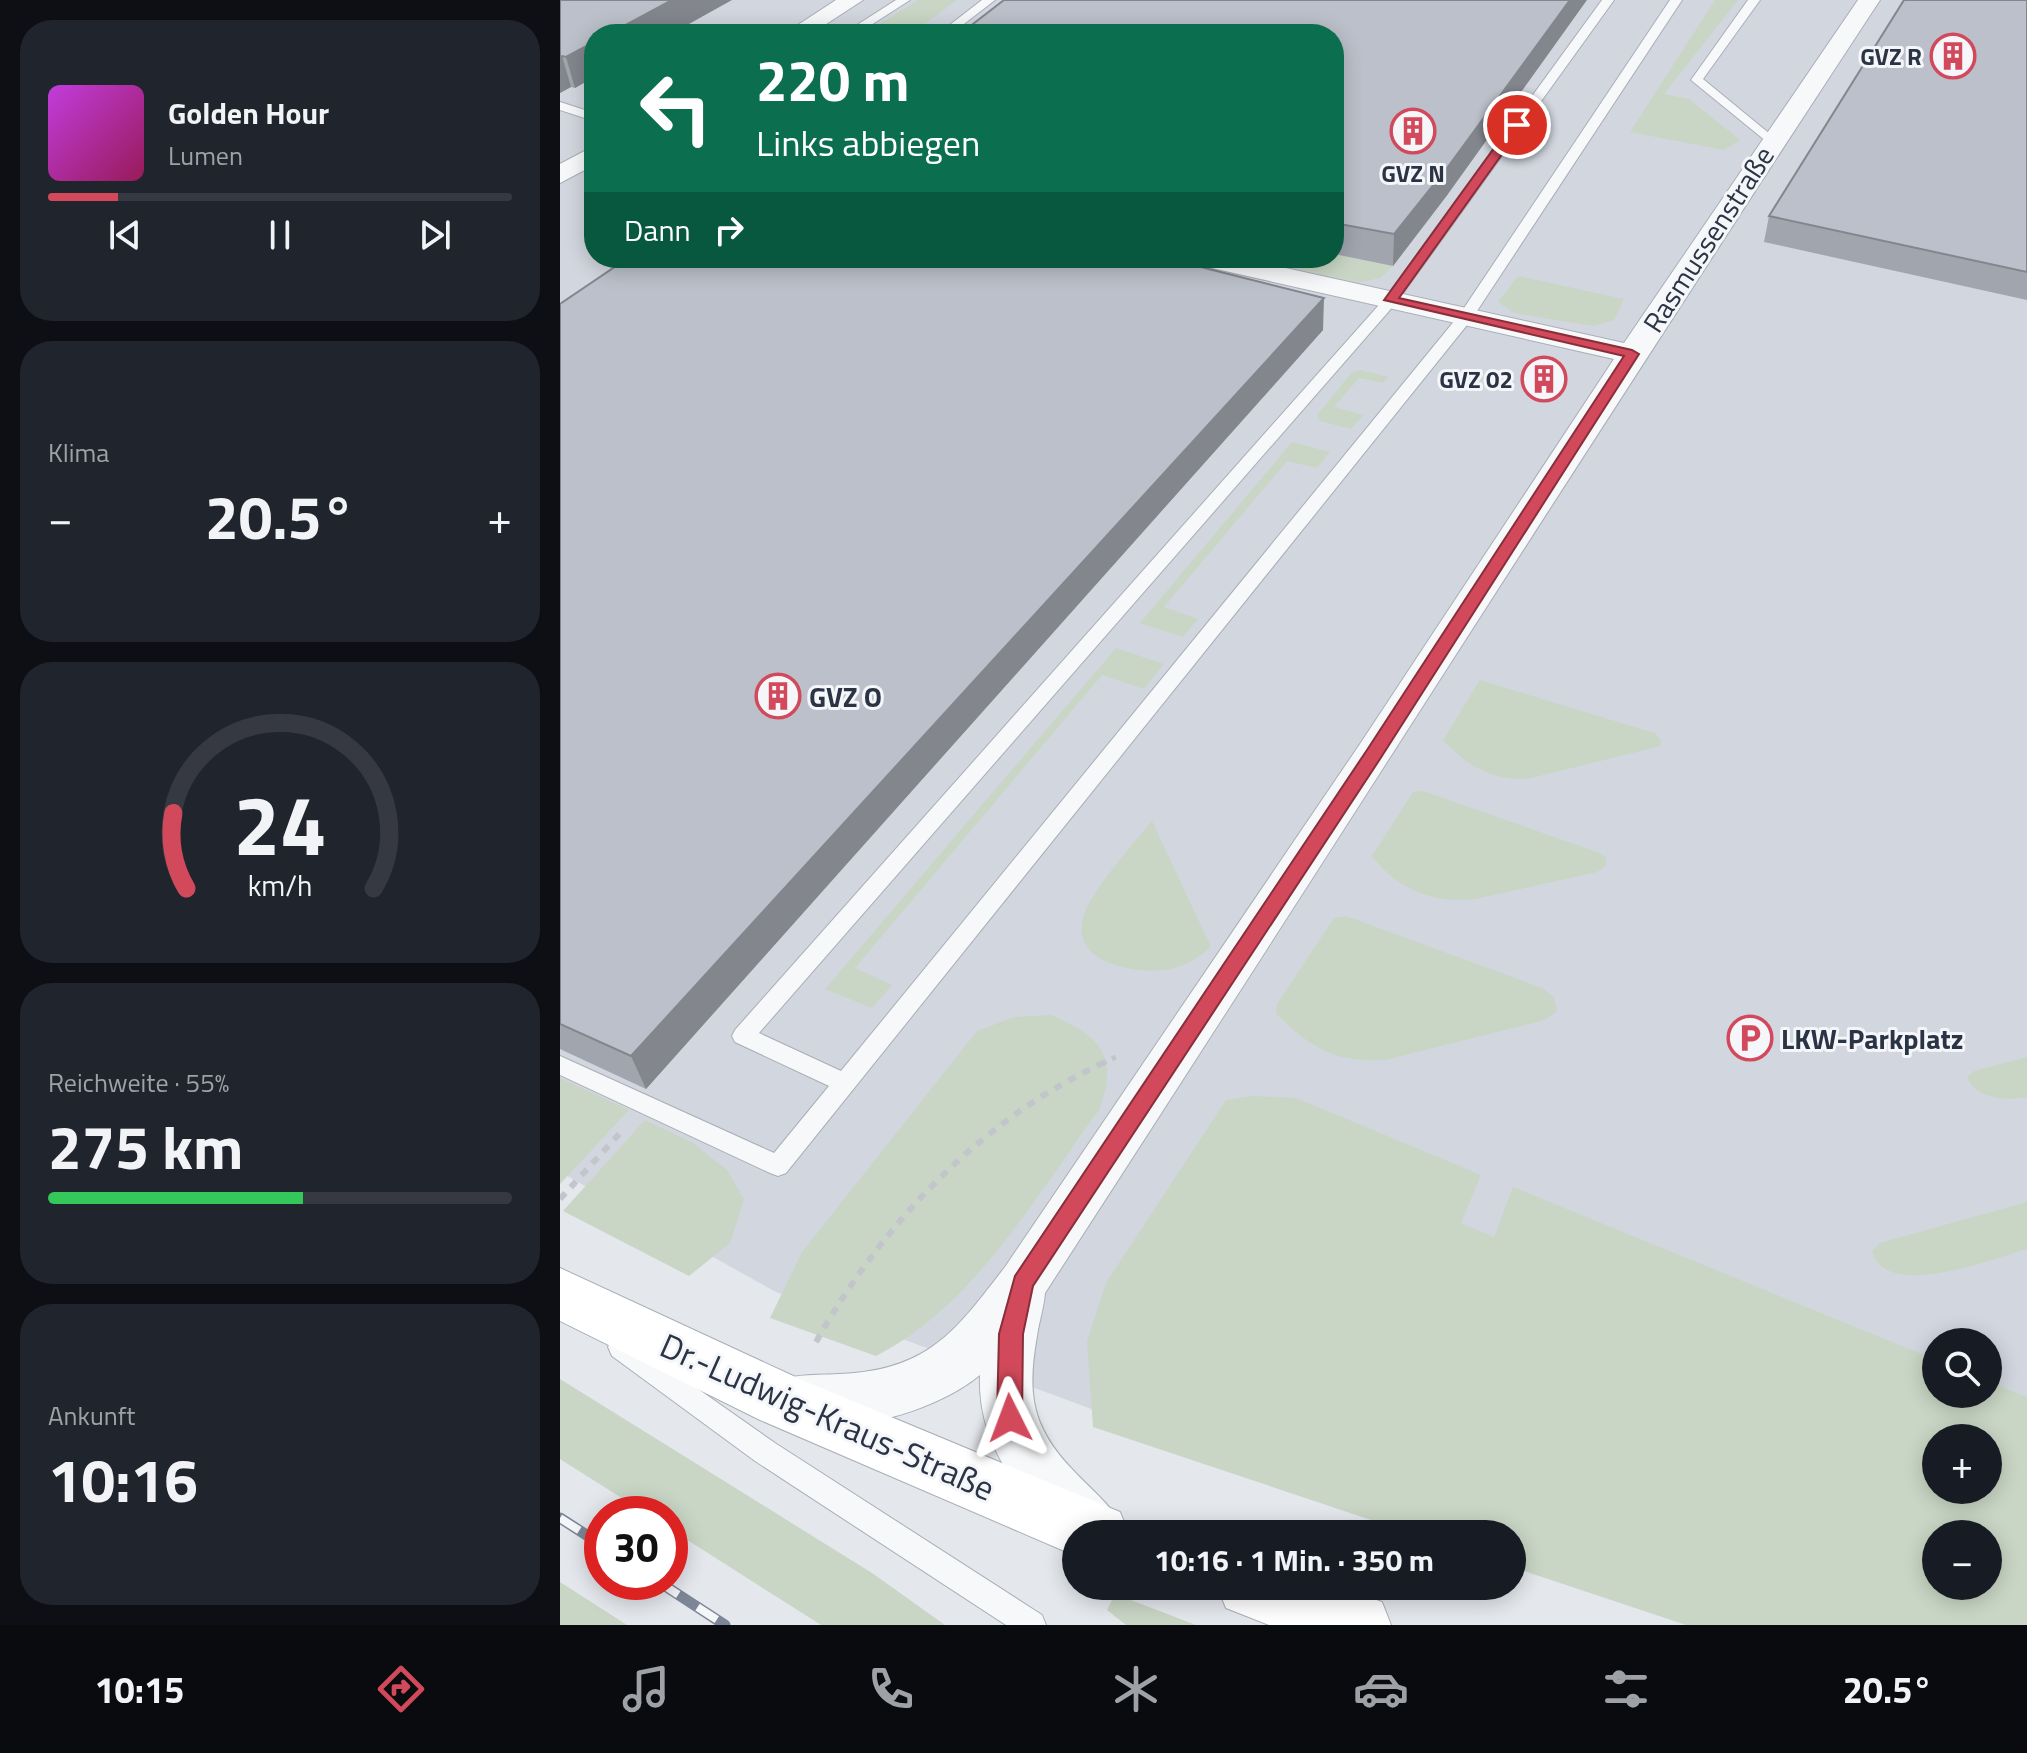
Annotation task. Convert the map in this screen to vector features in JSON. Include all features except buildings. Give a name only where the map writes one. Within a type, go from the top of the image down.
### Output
[{"type":"main road","name":"Dr.-Ludwig-Kraus-Straße","points":[[560,1293],[781,1400],[1065,1520]]},
{"type":"main road","points":[[1288,1600],[1359,1625]]},
{"type":"street","points":[[812,24],[852,0]]},
{"type":"street","name":"Rasmussenstraße","points":[[781,1400],[827,1401],[871,1397],[919,1383],[959,1360],[991,1325],[1023,1283],[1374,754],[1632,354],[1869,0]]},
{"type":"street","points":[[560,175],[584,160]]},
{"type":"street","points":[[1248,268],[1632,354]]},
{"type":"street","name":"Rasmussenstraße","points":[[1023,1283],[1011,1334],[1010,1418],[1028,1457],[1055,1491],[1084,1520]]},
{"type":"lane","points":[[865,24],[904,0]]},
{"type":"lane","points":[[957,24],[989,0]]},
{"type":"lane","points":[[846,1084],[743,1036],[1391,300],[1608,0]]},
{"type":"lane","points":[[560,1065],[778,1166],[1466,317],[1676,0]]},
{"type":"lane","points":[[1754,0],[1697,80],[1772,142]]},
{"type":"lane","points":[[560,106],[584,114]]},
{"type":"lane","points":[[560,1302],[765,1452],[1032,1625]]},
{"type":"path","points":[[816,1342],[858,1272],[916,1202],[997,1127],[1087,1068],[1191,1027]]},
{"type":"path","points":[[560,1199],[646,1105]]},
{"type":"shaded area","points":[[560,0],[2027,0],[2027,1625],[1526,1536],[1526,1520],[1390,1520],[776,1292],[560,1172]]},
{"type":"green space","points":[[918,0],[957,0],[925,24],[879,24]]},
{"type":"green space","points":[[1715,0],[1738,0],[1664,94],[1689,99],[1740,140],[1724,150],[1630,132]]},
{"type":"green space","points":[[1344,256],[1393,266],[1380,278],[1357,283],[1294,268],[1344,268]]},
{"type":"green space","points":[[1518,276],[1624,299],[1614,320],[1594,326],[1514,313],[1498,302]]},
{"type":"green space","points":[[1361,370],[1388,377],[1383,383],[1359,378],[1334,407],[1364,415],[1351,429],[1320,421],[1317,415],[1352,372]]},
{"type":"green space","points":[[1292,442],[1330,452],[1317,468],[1287,461],[1164,607],[1198,619],[1183,637],[1140,623]]},
{"type":"green space","points":[[1116,648],[1164,664],[1144,689],[1102,675],[855,968],[892,985],[872,1008],[825,989]]},
{"type":"green space","points":[[1480,680],[1654,733],[1661,740],[1661,746],[1527,779],[1502,777],[1480,770],[1443,740]]},
{"type":"green space","points":[[1423,791],[1600,853],[1606,858],[1606,866],[1597,872],[1475,899],[1445,899],[1418,892],[1393,877],[1372,856],[1413,792]]},
{"type":"green space","points":[[1152,821],[1211,947],[1179,967],[1129,969],[1100,958],[1089,949],[1083,938],[1082,923],[1101,885]]},
{"type":"green space","points":[[1346,916],[1542,988],[1554,997],[1557,1011],[1545,1020],[1385,1060],[1352,1059],[1325,1051],[1288,1025],[1276,1013],[1277,1004],[1334,918]]},
{"type":"green space","points":[[1051,1015],[1082,1031],[1101,1050],[1106,1062],[1105,1091],[1099,1110],[1026,1213],[973,1279],[911,1335],[876,1356],[770,1318],[802,1252],[977,1031],[1014,1017]]},
{"type":"green space","points":[[2027,1057],[2027,1097],[1992,1097],[1977,1090],[1967,1077],[1974,1071]]},
{"type":"green space","points":[[560,1078],[629,1110],[560,1184]]},
{"type":"green space","points":[[1253,1096],[1296,1098],[1481,1175],[1461,1223],[1494,1237],[1513,1187],[1922,1354],[1922,1408],[2002,1408],[2002,1387],[2027,1397],[2027,1625],[1686,1625],[1526,1572],[1526,1520],[1371,1520],[1093,1427],[1087,1341],[1106,1283],[1226,1100]]},
{"type":"green space","points":[[645,1120],[693,1143],[727,1170],[744,1199],[730,1243],[689,1276],[563,1211]]},
{"type":"green space","points":[[2027,1202],[2027,1249],[1967,1267],[1918,1275],[1897,1273],[1881,1266],[1872,1251],[1880,1243]]},
{"type":"green space","points":[[560,1379],[872,1573],[945,1625],[821,1625],[688,1540],[688,1496],[619,1496],[560,1459]]},
{"type":"green space","points":[[560,1582],[627,1625],[560,1625]]},
{"type":"green space","points":[[1112,1600],[1131,1600],[1196,1625],[1126,1625],[1107,1610]]},
{"type":"railway","points":[[560,1518],[584,1533]]},
{"type":"railway","points":[[687,1600],[725,1625]]},
{"type":"place","name":"GVZ R","points":[[1953,56]]},
{"type":"place","name":"GVZ N","points":[[1413,131]]},
{"type":"place","name":"GVZ 02","points":[[1544,379]]},
{"type":"place","name":"GVZ O","points":[[778,696]]},
{"type":"place","name":"LKW-Parkplatz","points":[[1750,1038]]},
{"type":"route","points":[[1010,1418],[1008,1377],[1011,1334],[1023,1283],[1300,867],[1632,354],[1391,300],[1517,125]]}]
